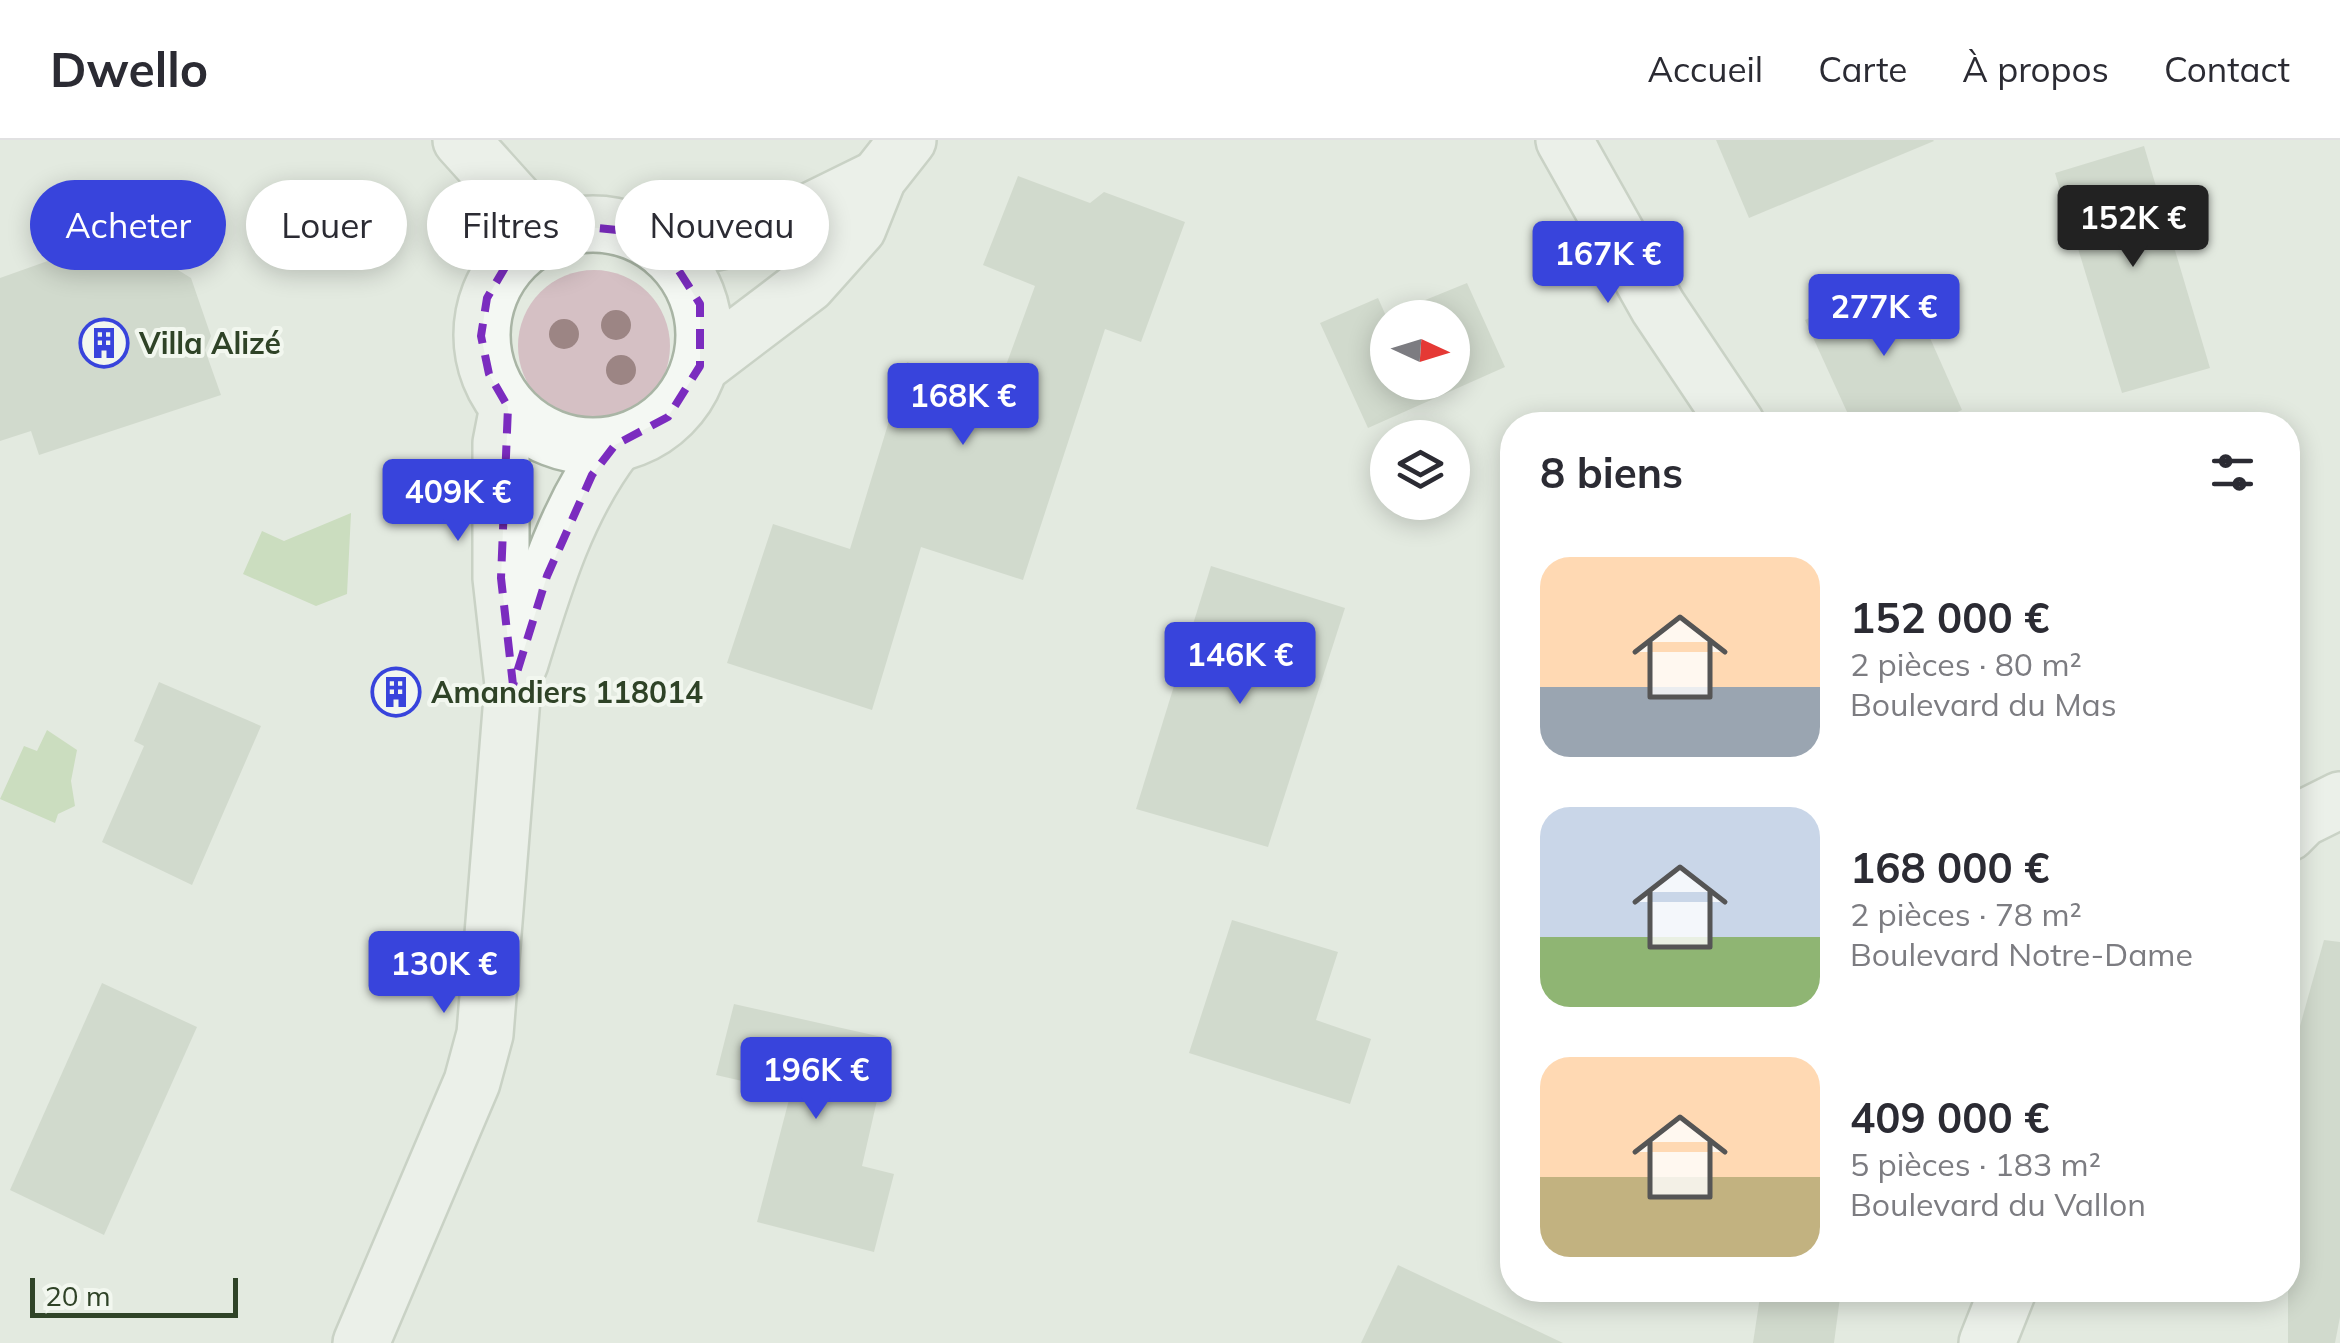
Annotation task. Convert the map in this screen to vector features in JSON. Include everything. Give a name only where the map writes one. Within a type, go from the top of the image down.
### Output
[{"type":"street","points":[[461,140],[497,180]]},
{"type":"street","points":[[1564,140],[1658,308],[1729,412]]},
{"type":"street","points":[[829,196],[893,159]]},
{"type":"street","points":[[700,366],[808,284],[858,228],[893,159]]},
{"type":"street","points":[[503,270],[487,298],[481,336],[488,374],[508,407],[530,428],[556,440],[586,447],[614,445],[644,435],[668,418],[688,394],[700,366],[705,336],[700,304],[682,270]]},
{"type":"street","points":[[360,1343],[472,1082],[485,1034],[513,686],[501,578],[501,442],[508,407]]},
{"type":"street","points":[[513,686],[547,576],[592,475],[614,445]]},
{"type":"street","points":[[2300,821],[2340,800]]},
{"type":"street","points":[[1987,1343],[2003,1302]]},
{"type":"highlighted area","points":[[568,225],[637,232],[667,252],[700,304],[700,366],[668,417],[615,445],[592,475],[547,576],[513,685],[501,578],[508,407],[489,374],[481,336],[487,298],[507,264]]},
{"type":"shaded area","points":[[579,271],[609,271],[636,283],[657,304],[669,331],[669,361],[657,388],[636,409],[609,421],[579,421],[552,409],[531,388],[519,361],[519,331],[531,304],[552,283]]},
{"type":"shaded area","points":[[351,513],[347,594],[316,606],[243,574],[262,531],[284,541]]},
{"type":"shaded area","points":[[47,730],[77,750],[71,781],[75,806],[58,814],[55,823],[0,799],[24,746],[37,751]]},
{"type":"building","points":[[1716,140],[1933,140],[1934,141],[1749,218]]},
{"type":"building","points":[[2144,146],[2210,368],[2122,393],[2055,173]]},
{"type":"building","points":[[1018,176],[1090,203],[1104,192],[1185,222],[1141,342],[1105,329],[1023,580],[921,547],[872,710],[727,663],[773,524],[850,549],[907,362],[997,390],[1035,286],[983,265]]},
{"type":"building","name":"Villa Alizé","points":[[30,267],[178,270],[191,278],[211,336],[205,350],[221,395],[39,455],[31,431],[0,441],[0,278]]},
{"type":"building","points":[[1902,275],[1962,410],[1847,412],[1805,320]]},
{"type":"building","points":[[1467,283],[1505,367],[1470,383],[1470,300],[1425,300]]},
{"type":"building","points":[[1370,301],[1370,400],[1431,400],[1386,420],[1370,420],[1368,428],[1320,323]]},
{"type":"building","points":[[1211,566],[1345,608],[1268,847],[1136,809]]},
{"type":"building","points":[[159,682],[261,726],[192,885],[102,842],[144,746],[134,741]]},
{"type":"building","points":[[1232,920],[1338,952],[1316,1020],[1371,1039],[1350,1104],[1189,1053]]},
{"type":"building","points":[[2324,940],[2340,942],[2340,1317],[2335,1343],[2288,1343],[2288,1302],[2300,1302],[2300,1026]]},
{"type":"building","points":[[102,983],[197,1027],[104,1235],[10,1190]]},
{"type":"building","points":[[734,1004],[891,1039],[862,1166],[894,1174],[874,1252],[757,1222],[791,1092],[716,1075]]},
{"type":"building","points":[[1398,1265],[1563,1343],[1361,1343]]},
{"type":"building","points":[[1759,1302],[1839,1302],[1834,1343],[1753,1343]]},
{"type":"place","name":"Villa Alizé","points":[[104,343]]},
{"type":"place","name":"Amandiers 118014","points":[[396,692]]}]
